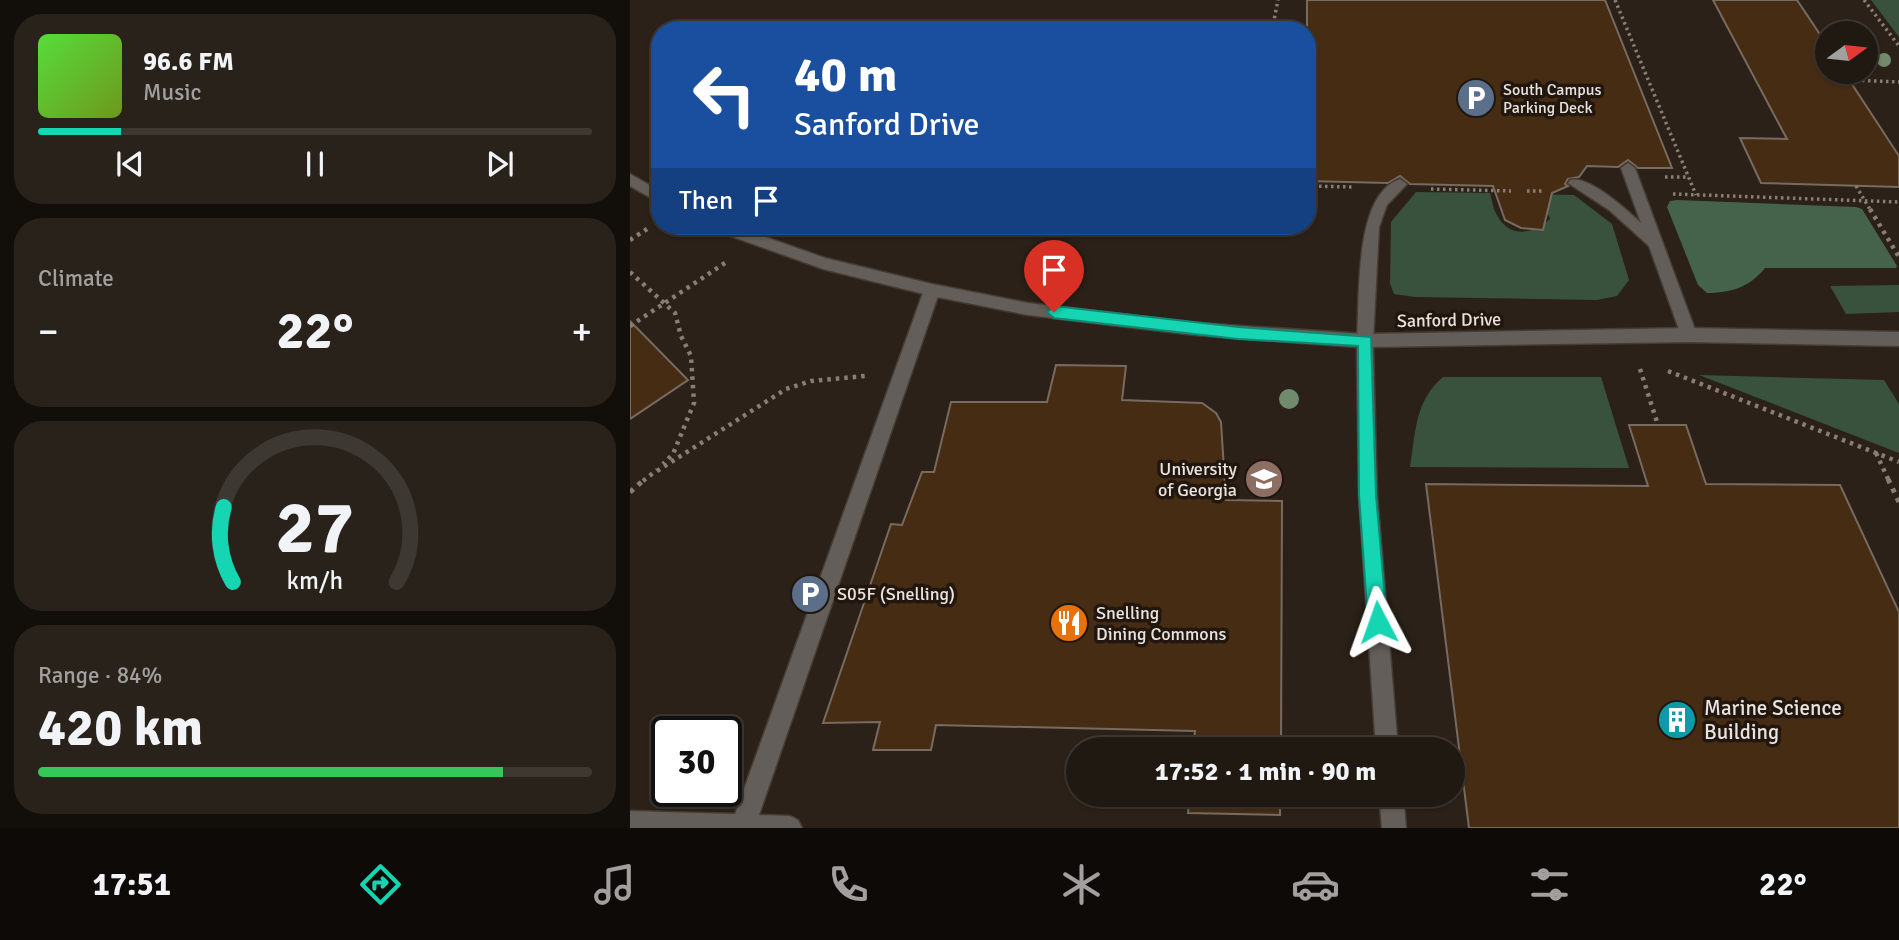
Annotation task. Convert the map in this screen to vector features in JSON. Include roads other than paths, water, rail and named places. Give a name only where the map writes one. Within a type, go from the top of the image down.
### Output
[{"type":"street","points":[[1628,168],[1689,335]]},
{"type":"street","points":[[630,179],[651,192]]},
{"type":"street","points":[[1575,183],[1625,214],[1658,249]]},
{"type":"street","points":[[1386,737],[1368,495],[1365,341],[1374,218],[1385,197],[1400,184]]},
{"type":"street","name":"Sanford Drive","points":[[745,235],[823,262],[932,290],[1028,309],[1259,335],[1365,341],[1689,335],[1899,339]]},
{"type":"street","points":[[743,826],[932,290]]},
{"type":"street","points":[[1392,807],[1394,828]]},
{"type":"street","points":[[630,823],[790,828]]},
{"type":"place","name":"South Campus Parking Deck","points":[[1476,98]]},
{"type":"place","name":"University of Georgia","points":[[1264,479]]},
{"type":"place","name":"S05F (Snelling)","points":[[810,594]]},
{"type":"place","name":"Snelling Dining Commons","points":[[1069,623]]},
{"type":"place","name":"Marine Science Building","points":[[1677,720]]}]
